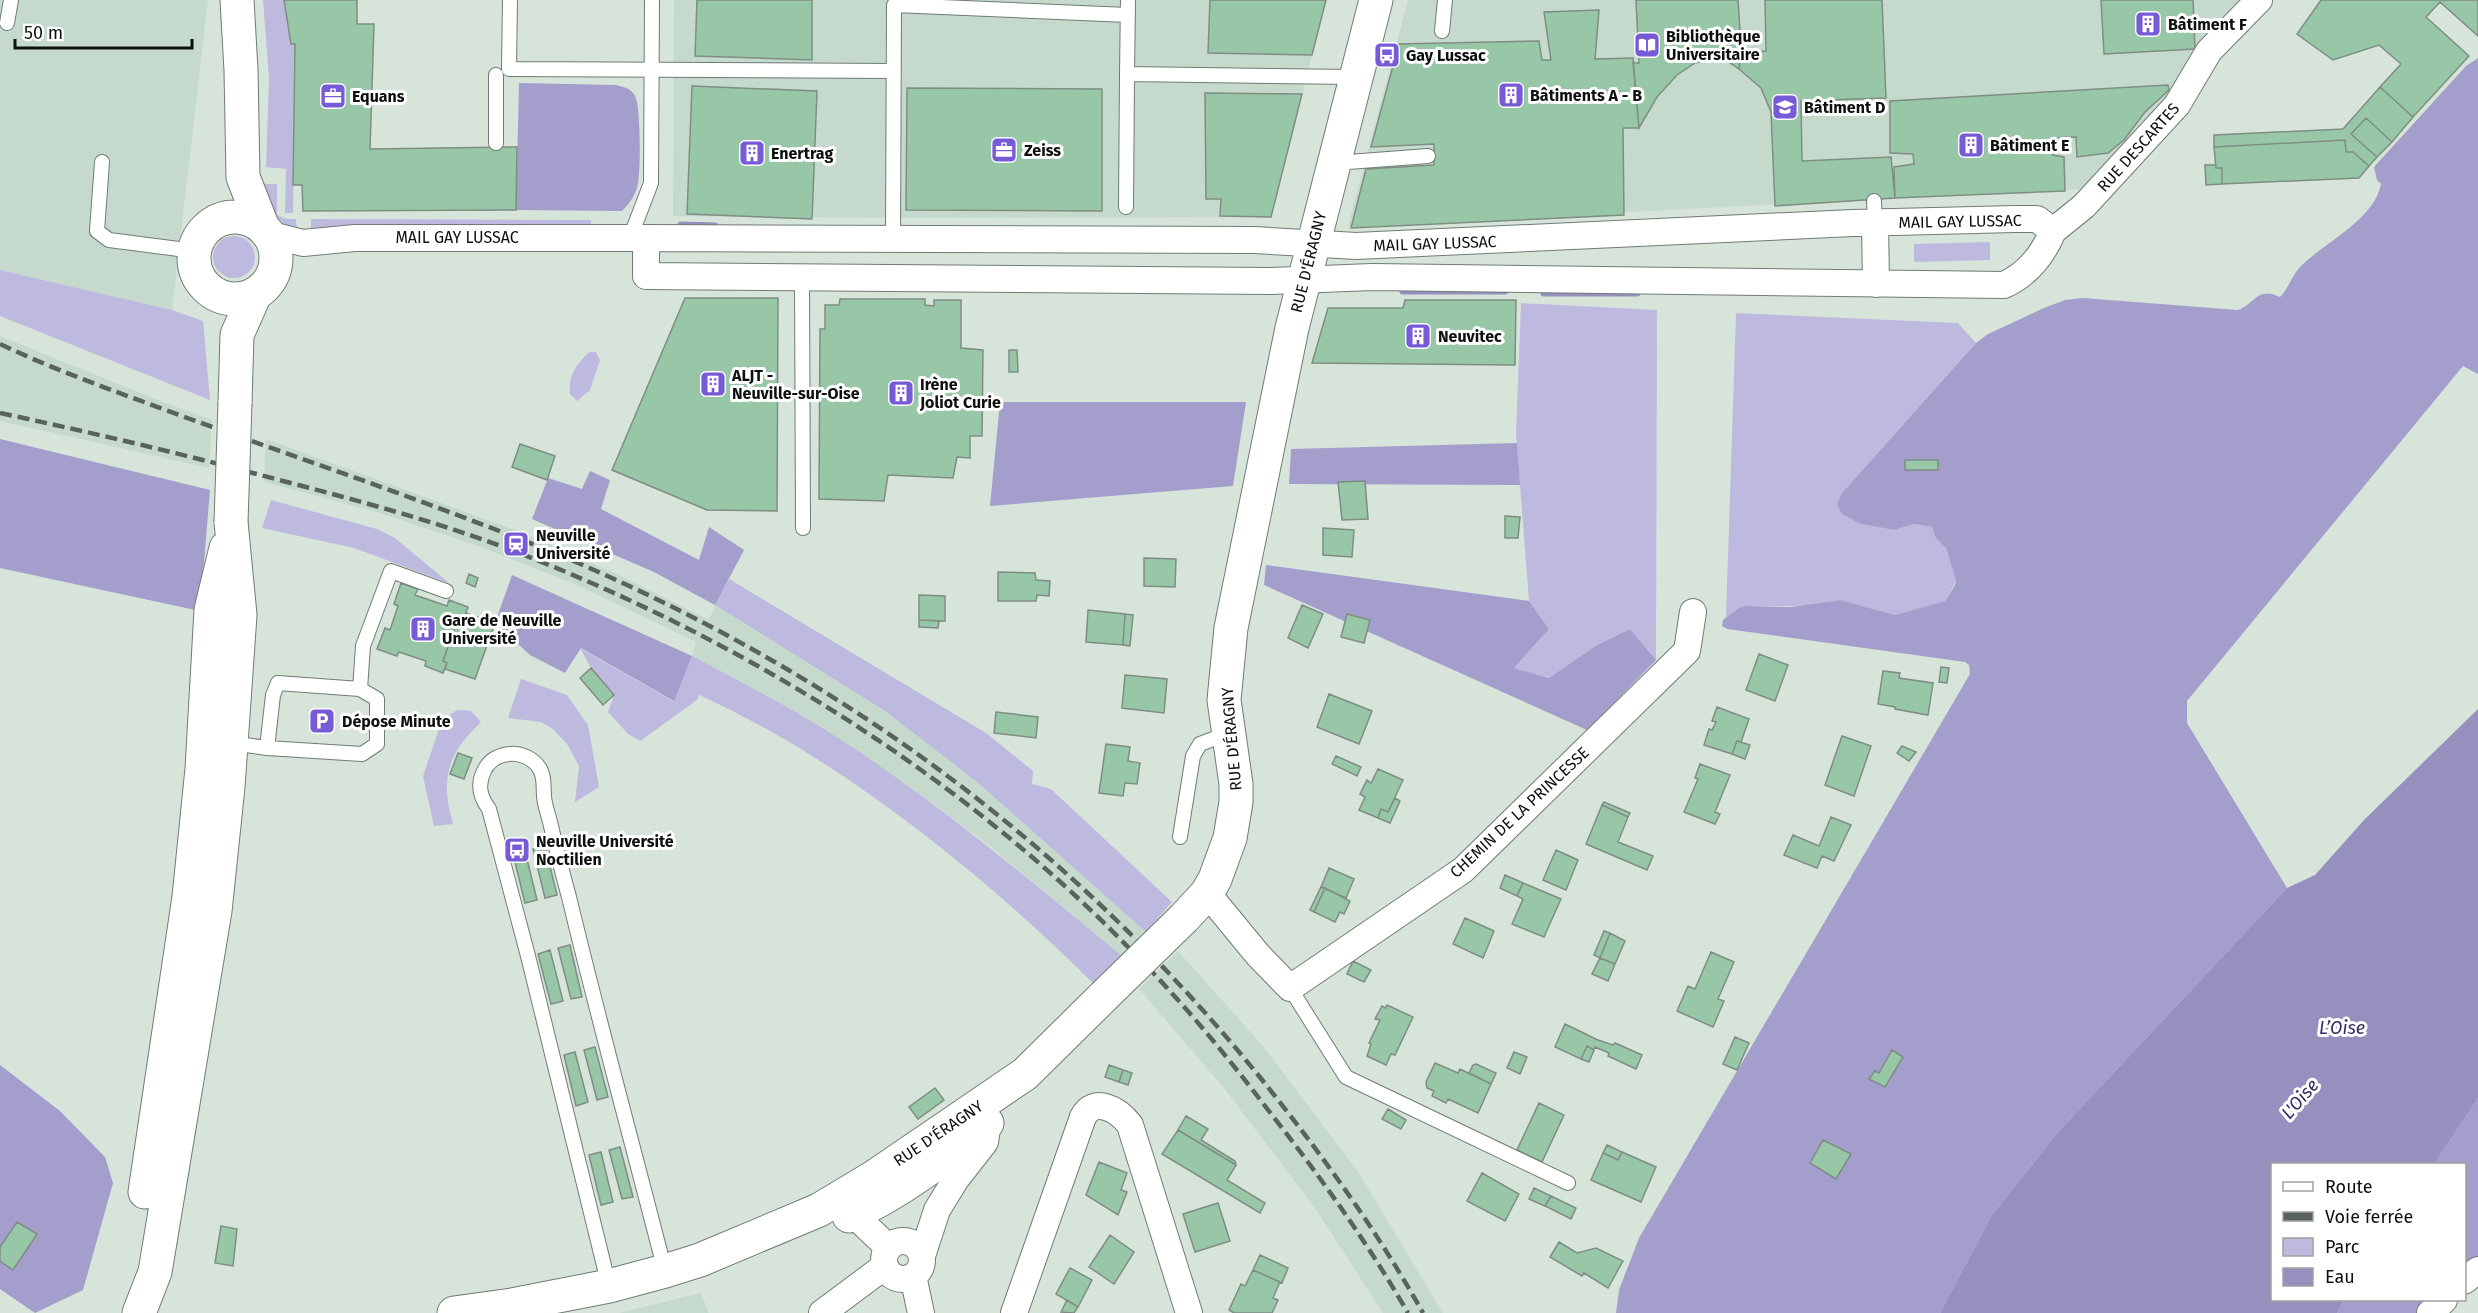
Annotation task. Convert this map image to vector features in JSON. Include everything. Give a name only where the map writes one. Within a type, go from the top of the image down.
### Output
[{"type":"main road","points":[[139,1313],[155,1272],[215,911],[231,743],[240,615],[231,522],[237,335],[255,294],[269,281],[274,271],[275,249],[243,177],[242,70],[237,0]]},
{"type":"main road","name":"RUE D'ÉRAGNY","points":[[454,1313],[512,1305],[609,1286],[665,1271],[700,1260],[819,1210],[874,1177],[1025,1074],[1207,893],[1225,855],[1234,818],[1236,784],[1224,700],[1232,628],[1292,328],[1376,0]]},
{"type":"main road","points":[[243,177],[217,221],[201,235],[194,251],[197,273],[207,288],[214,293],[228,298],[241,298],[255,294]]},
{"type":"main road","points":[[217,221],[236,217],[246,218],[266,231]]},
{"type":"main road","points":[[214,293],[237,335]]},
{"type":"main road","points":[[133,1313],[134,1263],[177,991],[189,897],[205,723],[211,610],[231,522]]},
{"type":"main road","points":[[205,723],[220,739],[231,743]]},
{"type":"main road","name":"RUE D'ÉRAGNY","points":[[700,1260],[761,1258],[854,1214],[902,1188],[940,1162],[988,1122],[1015,1092],[1025,1074]]},
{"type":"street","name":"RUE DESCARTES","points":[[2053,231],[2084,206],[2177,105],[2209,51],[2259,0]]},
{"type":"street","name":"MAIL GAY LUSSAC","points":[[1875,211],[1876,284]]},
{"type":"street","name":"MAIL GAY LUSSAC","points":[[266,231],[303,243],[355,237],[802,238],[995,241],[1246,240],[1364,246],[1875,211],[2037,219],[2053,231],[2044,251],[2020,278],[2004,285],[1372,277],[1271,282],[646,276],[638,238]]},
{"type":"street","points":[[802,238],[802,278]]},
{"type":"street","points":[[995,241],[996,279]]},
{"type":"street","name":"CHEMIN DE LA PRINCESSE","points":[[1290,988],[1462,870],[1687,651],[1693,612]]},
{"type":"street","points":[[1207,893],[1258,955],[1290,988]]},
{"type":"street","points":[[1014,1313],[1083,1118],[1089,1108],[1097,1105],[1116,1112],[1130,1125],[1189,1313]]},
{"type":"street","points":[[904,1155],[905,1166],[900,1173],[857,1202],[854,1214],[888,1259],[896,1278],[902,1279],[917,1266],[937,1210],[956,1179],[985,1142],[988,1122]]},
{"type":"street","points":[[822,1313],[877,1272],[888,1259],[896,1243],[909,1242],[915,1245],[921,1313]]},
{"type":"street","points":[[2466,1279],[2478,1270]]},
{"type":"street","points":[[2430,1313],[2442,1301]]},
{"type":"lane","points":[[7,23],[11,0]]},
{"type":"lane","points":[[510,0],[509,69],[893,71]]},
{"type":"lane","points":[[638,238],[651,183],[652,0]]},
{"type":"lane","points":[[1126,207],[1128,0]]},
{"type":"lane","points":[[1442,31],[1445,0]]},
{"type":"lane","points":[[893,239],[894,5],[1128,15]]},
{"type":"lane","points":[[1127,74],[1355,77]]},
{"type":"lane","points":[[496,75],[496,143]]},
{"type":"lane","points":[[1333,164],[1428,156]]},
{"type":"lane","points":[[102,162],[97,231],[102,237],[118,242],[194,251]]},
{"type":"lane","points":[[802,278],[803,528]]},
{"type":"lane","points":[[360,689],[363,646],[391,571],[446,591]]},
{"type":"lane","points":[[231,743],[267,748],[362,754],[377,744],[377,699],[360,689],[278,683],[273,695],[267,748]]},
{"type":"lane","points":[[1180,837],[1193,756],[1200,744],[1229,733]]},
{"type":"lane","points":[[609,1286],[528,956],[489,809],[480,794],[481,777],[486,767],[503,755],[518,754],[527,757],[536,764],[543,776],[543,795],[569,901],[665,1271]]},
{"type":"lane","points":[[1290,988],[1346,1077],[1568,1183]]},
{"type":"shaded area","points":[[0,0],[208,0],[172,310],[0,270]]},
{"type":"shaded area","points":[[674,0],[1326,0],[1271,217],[893,218],[673,216]]},
{"type":"shaded area","points":[[1408,0],[2240,0],[2163,105],[2085,189],[1348,226]]},
{"type":"shaded area","points":[[2478,58],[2478,374],[2463,366],[2187,701],[2187,723],[2287,888],[2058,1132],[1992,1215],[1940,1313],[1616,1313],[1619,1290],[1639,1238],[1970,674],[1969,665],[1965,662],[1727,629],[1722,626],[1723,620],[1745,606],[1791,607],[1841,600],[1895,615],[1945,601],[1956,581],[1946,548],[1936,538],[1932,527],[1914,524],[1894,530],[1861,524],[1842,514],[1837,504],[1842,493],[1976,343],[1988,334],[2065,300],[2083,298],[2238,310],[2261,295],[2272,294],[2280,297],[2301,266],[2347,230],[2369,209],[2377,197],[2381,184],[2377,180],[2374,167],[2466,66]]},
{"type":"shaded area","points":[[519,83],[616,85],[627,88],[633,93],[637,102],[639,127],[638,181],[633,197],[622,211],[516,210]]},
{"type":"shaded area","points":[[0,336],[212,420],[209,468],[0,421]]},
{"type":"shaded area","points":[[1000,402],[1246,402],[1233,486],[990,506]]},
{"type":"shaded area","points":[[0,439],[210,490],[200,611],[0,568]]},
{"type":"shaded area","points":[[266,439],[515,530],[617,574],[709,620],[715,605],[885,711],[977,782],[1146,932],[1122,956],[990,846],[910,787],[841,740],[692,656],[696,642],[575,584],[481,547],[380,513],[264,482]]},
{"type":"shaded area","points":[[1517,443],[1520,485],[1289,484],[1291,449]]},
{"type":"shaded area","points":[[590,471],[610,480],[601,509],[699,560],[709,527],[744,550],[715,605],[654,572],[532,519],[548,478],[582,489]]},
{"type":"shaded area","points":[[1266,565],[1529,601],[1549,629],[1514,668],[1549,678],[1597,645],[1630,629],[1656,660],[1587,730],[1264,585]]},
{"type":"shaded area","points":[[512,575],[692,656],[674,701],[581,648],[565,673],[530,655],[495,623]]},
{"type":"shaded area","points":[[1178,951],[1262,1045],[1359,1173],[1443,1313],[1383,1313],[1317,1211],[1224,1088],[1139,989]]},
{"type":"shaded area","points":[[0,1065],[60,1111],[105,1157],[113,1183],[83,1290],[35,1313],[0,1289]]},
{"type":"shaded area","points":[[2478,1098],[2478,1262],[2466,1273],[2466,1163],[2435,1163]]},
{"type":"shaded area","points":[[701,1293],[709,1313],[619,1313]]},
{"type":"shaded area","points":[[2343,1301],[2437,1301],[2425,1313],[2337,1313]]},
{"type":"green space","points":[[263,0],[284,0],[295,44],[293,213],[285,213],[286,169],[266,167],[269,79]]},
{"type":"green space","points":[[261,184],[277,184],[277,215],[286,219],[296,219],[297,231],[288,227],[273,212]]},
{"type":"green space","points":[[311,219],[591,220],[591,228],[311,235]]},
{"type":"green space","points":[[234,236],[242,237],[249,242],[254,249],[254,265],[249,272],[242,277],[234,278],[226,277],[219,272],[214,265],[213,257],[214,249],[219,242],[226,237]]},
{"type":"green space","points":[[1990,242],[1990,260],[1914,262],[1914,244]]},
{"type":"green space","points":[[0,270],[172,310],[203,321],[210,400],[0,316]]},
{"type":"green space","points":[[1521,303],[1657,310],[1656,660],[1630,629],[1597,645],[1550,678],[1514,668],[1549,629],[1529,601],[1516,434]]},
{"type":"green space","points":[[1736,313],[1958,323],[1976,343],[1842,493],[1861,524],[1894,530],[1914,524],[1932,527],[1946,548],[1956,581],[1945,601],[1895,615],[1841,600],[1799,606],[1745,606],[1726,618]]},
{"type":"green space","points":[[589,352],[596,352],[600,360],[590,390],[577,401],[570,394],[570,381],[577,366]]},
{"type":"green space","points":[[271,500],[377,529],[395,538],[449,583],[354,548],[262,528]]},
{"type":"green space","points":[[729,579],[986,733],[1033,771],[1032,784],[1051,789],[1172,902],[1146,932],[977,782],[885,711],[715,605]]},
{"type":"green space","points":[[580,648],[673,701],[692,656],[788,708],[843,741],[916,791],[1122,956],[1094,984],[1005,901],[908,822],[805,752],[752,721],[699,695],[697,700],[640,741],[628,734],[608,712],[614,695],[591,668]]},
{"type":"green space","points":[[521,679],[567,695],[588,725],[599,787],[575,802],[579,766],[567,744],[553,729],[541,722],[508,718]]},
{"type":"green space","points":[[457,710],[471,711],[481,722],[460,745],[449,768],[447,794],[453,824],[434,826],[423,776],[442,720]]},
{"type":"water","name":"L’Oise","points":[[2478,709],[2478,1098],[2435,1163],[2271,1163],[2271,1301],[2343,1301],[2337,1313],[1940,1313],[1992,1215],[2058,1132],[2287,888],[2315,875],[2364,820]]},
{"type":"building","name":"Equans","points":[[284,0],[357,0],[357,24],[374,24],[370,149],[517,147],[516,210],[303,211],[302,185],[293,185],[295,44],[291,44]]},
{"type":"building","points":[[697,0],[812,0],[812,60],[695,56]]},
{"type":"building","points":[[1210,0],[1326,0],[1312,55],[1208,53]]},
{"type":"building","points":[[1636,0],[1738,0],[1741,47],[1739,69],[1727,61],[1711,60],[1695,63],[1677,75],[1657,97],[1639,128],[1633,63],[1639,63]]},
{"type":"building","name":"Bâtiment D","points":[[1765,0],[1882,0],[1886,98],[1801,101],[1802,161],[1891,157],[1895,198],[1775,206],[1771,112],[1761,88],[1739,69],[1741,53],[1766,51]]},
{"type":"building","name":"Bâtiment F","points":[[2101,0],[2193,0],[2195,49],[2104,54]]},
{"type":"building","points":[[2321,0],[2478,0],[2478,36],[2440,2],[2426,17],[2469,56],[2413,117],[2380,87],[2401,64],[2379,45],[2333,60],[2297,34]]},
{"type":"building","name":"Bâtiments A - B","points":[[1599,10],[1595,59],[1633,58],[1639,128],[1623,128],[1624,215],[1351,228],[1366,169],[1434,165],[1434,144],[1371,147],[1399,44],[1539,41],[1542,60],[1551,60],[1544,12]]},
{"type":"building","name":"Bâtiment E","points":[[2168,85],[2169,90],[2145,112],[2124,140],[2108,153],[2077,157],[2076,137],[2053,138],[2053,155],[2064,157],[2065,191],[1895,198],[1894,167],[1914,164],[1913,154],[1890,153],[1890,101]]},
{"type":"building","name":"Enertrag","points":[[692,86],[817,91],[812,219],[687,214]]},
{"type":"building","points":[[2380,87],[2413,117],[2392,142],[2366,118],[2351,134],[2377,157],[2369,166],[2353,152],[2346,152],[2345,140],[2214,147],[2214,135],[2343,129]]},
{"type":"building","name":"Zeiss","points":[[907,88],[1102,89],[1102,211],[906,210]]},
{"type":"building","points":[[1205,93],[1302,94],[1271,217],[1220,216],[1221,199],[1206,199]]},
{"type":"building","points":[[2366,118],[2392,142],[2377,157],[2351,134]]},
{"type":"building","points":[[2345,140],[2346,152],[2353,152],[2369,166],[2359,178],[2222,184],[2222,168],[2216,168],[2214,147]]},
{"type":"building","points":[[2205,165],[2216,165],[2216,168],[2222,168],[2222,184],[2206,185]]},
{"type":"building","name":"ALJT - Neuville-sur-Oise","points":[[685,298],[778,298],[777,511],[707,510],[612,470]]},
{"type":"building","name":"Irène Joliot Curie","points":[[840,299],[925,299],[925,305],[934,306],[934,300],[961,300],[961,348],[983,350],[982,436],[970,436],[970,458],[957,457],[953,478],[888,475],[884,501],[819,499],[820,329],[825,329],[825,305],[839,305]]},
{"type":"building","name":"Neuvitec","points":[[1405,300],[1516,300],[1515,365],[1312,363],[1328,308],[1403,308]]},
{"type":"building","points":[[1009,350],[1017,350],[1018,372],[1009,372]]},
{"type":"building","points":[[520,444],[555,456],[547,480],[512,467]]},
{"type":"building","points":[[1905,460],[1938,460],[1938,470],[1905,470]]},
{"type":"building","points":[[1365,481],[1368,519],[1342,520],[1338,482]]},
{"type":"building","points":[[1505,516],[1520,517],[1518,538],[1505,538]]},
{"type":"building","points":[[1323,528],[1354,530],[1352,557],[1323,555]]},
{"type":"building","points":[[1144,558],[1176,559],[1175,587],[1144,586]]},
{"type":"building","points":[[998,572],[1035,573],[1036,580],[1050,581],[1049,596],[1037,595],[1036,601],[998,601]]},
{"type":"building","points":[[469,574],[478,578],[475,587],[466,583]]},
{"type":"building","name":"Gare de Neuville Université","points":[[401,583],[418,589],[415,595],[447,606],[449,600],[468,607],[464,618],[459,616],[443,661],[447,663],[443,673],[425,666],[426,661],[399,652],[397,656],[377,649],[385,628],[390,630],[398,606],[394,604]]},
{"type":"building","points":[[919,595],[945,596],[945,621],[919,620]]},
{"type":"building","points":[[1302,605],[1323,614],[1308,648],[1288,638]]},
{"type":"building","points":[[1088,610],[1125,614],[1123,645],[1086,642]]},
{"type":"building","points":[[466,613],[495,623],[475,679],[445,669],[447,663],[443,661],[459,616],[464,618]]},
{"type":"building","points":[[1125,614],[1133,615],[1130,646],[1123,645]]},
{"type":"building","points":[[1347,614],[1370,620],[1364,643],[1341,637]]},
{"type":"building","points":[[919,620],[939,621],[938,628],[919,627]]},
{"type":"building","points":[[1759,654],[1788,665],[1775,701],[1746,690]]},
{"type":"building","points":[[1941,667],[1949,668],[1947,683],[1939,682]]},
{"type":"building","points":[[591,668],[614,695],[603,705],[580,678]]},
{"type":"building","points":[[1883,671],[1900,673],[1899,678],[1933,683],[1928,715],[1878,704]]},
{"type":"building","points":[[1125,675],[1167,679],[1164,713],[1122,708]]},
{"type":"building","points":[[1329,694],[1372,711],[1359,744],[1317,727]]},
{"type":"building","points":[[1717,707],[1749,719],[1741,742],[1737,741],[1732,754],[1704,745],[1709,729],[1712,730],[1716,722],[1712,721]]},
{"type":"building","points":[[996,712],[1038,717],[1036,738],[994,733]]},
{"type":"building","points":[[1842,736],[1871,746],[1854,796],[1825,785]]},
{"type":"building","points":[[1737,741],[1750,745],[1745,759],[1732,754]]},
{"type":"building","points":[[1106,744],[1130,747],[1128,761],[1140,763],[1137,784],[1125,783],[1123,796],[1099,793]]},
{"type":"building","points":[[1902,746],[1916,752],[1909,761],[1897,753]]},
{"type":"building","points":[[458,753],[472,758],[464,779],[450,774]]},
{"type":"building","points":[[1336,756],[1361,767],[1357,776],[1332,764]]},
{"type":"building","points":[[1700,764],[1730,775],[1715,812],[1720,814],[1715,824],[1684,812],[1698,779],[1695,778]]},
{"type":"building","points":[[1378,769],[1403,780],[1388,812],[1381,809],[1378,818],[1359,810],[1365,797],[1360,794],[1367,780],[1371,783]]},
{"type":"building","points":[[1395,798],[1400,801],[1390,823],[1378,818],[1381,809],[1388,812]]},
{"type":"building","points":[[1604,802],[1630,813],[1628,817],[1602,805]]},
{"type":"building","points":[[1602,805],[1628,817],[1618,842],[1653,856],[1647,870],[1586,844]]},
{"type":"building","points":[[1831,817],[1851,825],[1834,861],[1822,856],[1817,868],[1784,855],[1793,835],[1819,846]]},
{"type":"building","points":[[545,846],[557,895],[545,898],[533,849]]},
{"type":"building","points":[[1556,850],[1578,860],[1566,890],[1543,880]]},
{"type":"building","points":[[525,851],[537,900],[525,903],[513,854]]},
{"type":"building","points":[[1329,868],[1354,879],[1346,898],[1321,887]]},
{"type":"building","points":[[1505,875],[1523,883],[1517,896],[1500,888]]},
{"type":"building","points":[[1523,883],[1561,899],[1544,937],[1512,924],[1523,899],[1517,896]]},
{"type":"building","points":[[1321,887],[1325,888],[1314,912],[1310,910]]},
{"type":"building","points":[[1325,888],[1350,901],[1344,914],[1340,912],[1335,922],[1314,912]]},
{"type":"building","points":[[1465,918],[1494,931],[1483,958],[1453,944]]},
{"type":"building","points":[[1604,931],[1610,933],[1600,958],[1594,955]]},
{"type":"building","points":[[1610,933],[1625,941],[1615,964],[1600,958]]},
{"type":"building","points":[[570,945],[582,997],[571,999],[558,948]]},
{"type":"building","points":[[550,950],[563,1001],[551,1004],[538,954]]},
{"type":"building","points":[[1711,952],[1734,962],[1718,999],[1724,1001],[1713,1027],[1677,1011],[1688,986],[1695,989]]},
{"type":"building","points":[[1600,958],[1615,964],[1608,981],[1592,974]]},
{"type":"building","points":[[1353,961],[1371,970],[1364,982],[1347,974]]},
{"type":"building","points":[[1387,1005],[1413,1017],[1395,1055],[1391,1054],[1386,1065],[1367,1056],[1371,1044],[1369,1043],[1380,1020],[1375,1019],[1382,1006],[1385,1008]]},
{"type":"building","points":[[1565,1024],[1598,1040],[1613,1045],[1615,1043],[1642,1055],[1636,1069],[1595,1047],[1594,1050],[1587,1046],[1581,1059],[1555,1047]]},
{"type":"building","points":[[1735,1037],[1749,1043],[1737,1070],[1723,1064]]},
{"type":"building","points":[[1587,1046],[1594,1050],[1589,1062],[1581,1059]]},
{"type":"building","points":[[595,1047],[608,1097],[597,1100],[584,1050]]},
{"type":"building","points":[[1892,1050],[1903,1057],[1885,1087],[1869,1079],[1875,1071],[1879,1073]]},
{"type":"building","points":[[575,1052],[588,1102],[576,1106],[564,1055]]},
{"type":"building","points":[[1514,1052],[1527,1057],[1520,1074],[1507,1068]]},
{"type":"building","points":[[1435,1063],[1458,1073],[1460,1069],[1491,1084],[1478,1113],[1448,1099],[1446,1103],[1432,1096],[1434,1091],[1427,1088],[1426,1082]]},
{"type":"building","points":[[1476,1064],[1496,1073],[1491,1084],[1469,1073]]},
{"type":"building","points":[[1109,1065],[1123,1070],[1119,1082],[1105,1077]]},
{"type":"building","points":[[1123,1070],[1132,1073],[1128,1085],[1119,1082]]},
{"type":"building","points":[[935,1088],[944,1100],[918,1119],[909,1107]]},
{"type":"building","points":[[1539,1103],[1564,1115],[1542,1162],[1517,1150]]},
{"type":"building","points":[[1388,1109],[1406,1120],[1401,1129],[1382,1119]]},
{"type":"building","points":[[1186,1116],[1208,1129],[1201,1140],[1235,1161],[1236,1165],[1178,1130]]},
{"type":"building","points":[[1178,1130],[1236,1165],[1227,1180],[1265,1203],[1260,1213],[1162,1154]]},
{"type":"building","points":[[1823,1140],[1851,1154],[1836,1179],[1810,1163]]},
{"type":"building","points":[[1607,1145],[1622,1152],[1618,1160],[1603,1153]]},
{"type":"building","points":[[620,1147],[633,1197],[622,1199],[609,1150]]},
{"type":"building","points":[[601,1152],[613,1202],[601,1205],[589,1155]]},
{"type":"building","points":[[1622,1152],[1656,1167],[1641,1202],[1591,1180],[1603,1153],[1618,1160]]},
{"type":"building","points":[[1099,1162],[1127,1173],[1121,1190],[1127,1192],[1118,1215],[1086,1195]]},
{"type":"building","points":[[1482,1173],[1519,1194],[1505,1221],[1467,1201]]},
{"type":"building","points":[[1534,1188],[1551,1196],[1545,1206],[1529,1199]]},
{"type":"building","points":[[1551,1196],[1576,1208],[1571,1219],[1545,1206]]},
{"type":"building","points":[[1218,1203],[1230,1241],[1195,1252],[1183,1214]]},
{"type":"building","points":[[17,1222],[37,1234],[13,1270],[0,1261],[0,1247]]},
{"type":"building","points":[[221,1226],[237,1229],[233,1266],[215,1263]]},
{"type":"building","points":[[1110,1235],[1134,1252],[1114,1284],[1089,1267]]},
{"type":"building","points":[[1559,1242],[1577,1253],[1596,1248],[1623,1261],[1608,1288],[1584,1273],[1582,1276],[1550,1257]]},
{"type":"building","points":[[1260,1255],[1288,1268],[1282,1283],[1253,1270]]},
{"type":"building","points":[[1070,1268],[1092,1280],[1078,1307],[1056,1294]]},
{"type":"building","points":[[1253,1270],[1280,1282],[1273,1298],[1278,1300],[1272,1313],[1234,1313],[1229,1310],[1241,1284],[1245,1286]]},
{"type":"building","points":[[1067,1300],[1078,1307],[1074,1313],[1061,1312]]},
{"type":"waterway","points":[[681,225],[715,226]]},
{"type":"waterway","points":[[1403,291],[1505,291]]},
{"type":"waterway","points":[[1544,293],[1637,293]]},
{"type":"railway","points":[[0,344],[46,365],[410,497],[540,547],[650,596],[756,651],[857,713],[953,780],[1044,854],[1131,934],[1212,1021],[1289,1114],[1360,1211],[1423,1313]]},
{"type":"railway","points":[[0,413],[244,471],[384,508],[487,541],[575,576],[662,616],[747,660],[831,709],[911,763],[988,821],[1061,882],[1129,948],[1182,1005],[1249,1085],[1340,1207],[1408,1313]]},
{"type":"place","name":"Bâtiment F","points":[[2148,24]]},
{"type":"place","name":"Bibliothèque Universitaire","points":[[1647,45]]},
{"type":"place","name":"Gay Lussac","points":[[1387,55]]},
{"type":"place","name":"Bâtiments A - B","points":[[1511,95]]},
{"type":"place","name":"Equans","points":[[333,96]]},
{"type":"place","name":"Bâtiment D","points":[[1785,107]]},
{"type":"place","name":"Bâtiment E","points":[[1971,145]]},
{"type":"place","name":"Zeiss","points":[[1004,150]]},
{"type":"place","name":"Enertrag","points":[[752,153]]},
{"type":"place","name":"Neuvitec","points":[[1418,336]]},
{"type":"place","name":"ALJT - Neuville-sur-Oise","points":[[713,384]]},
{"type":"place","name":"Irène Joliot Curie","points":[[901,393]]},
{"type":"place","name":"Neuville Université","points":[[516,544]]},
{"type":"place","name":"Gare de Neuville Université","points":[[423,629]]},
{"type":"place","name":"Dépose Minute","points":[[322,721]]},
{"type":"place","name":"Neuville Université Noctilien","points":[[517,850]]},
{"type":"water label","name":"L'Oise","points":[[2300,1099]]}]
